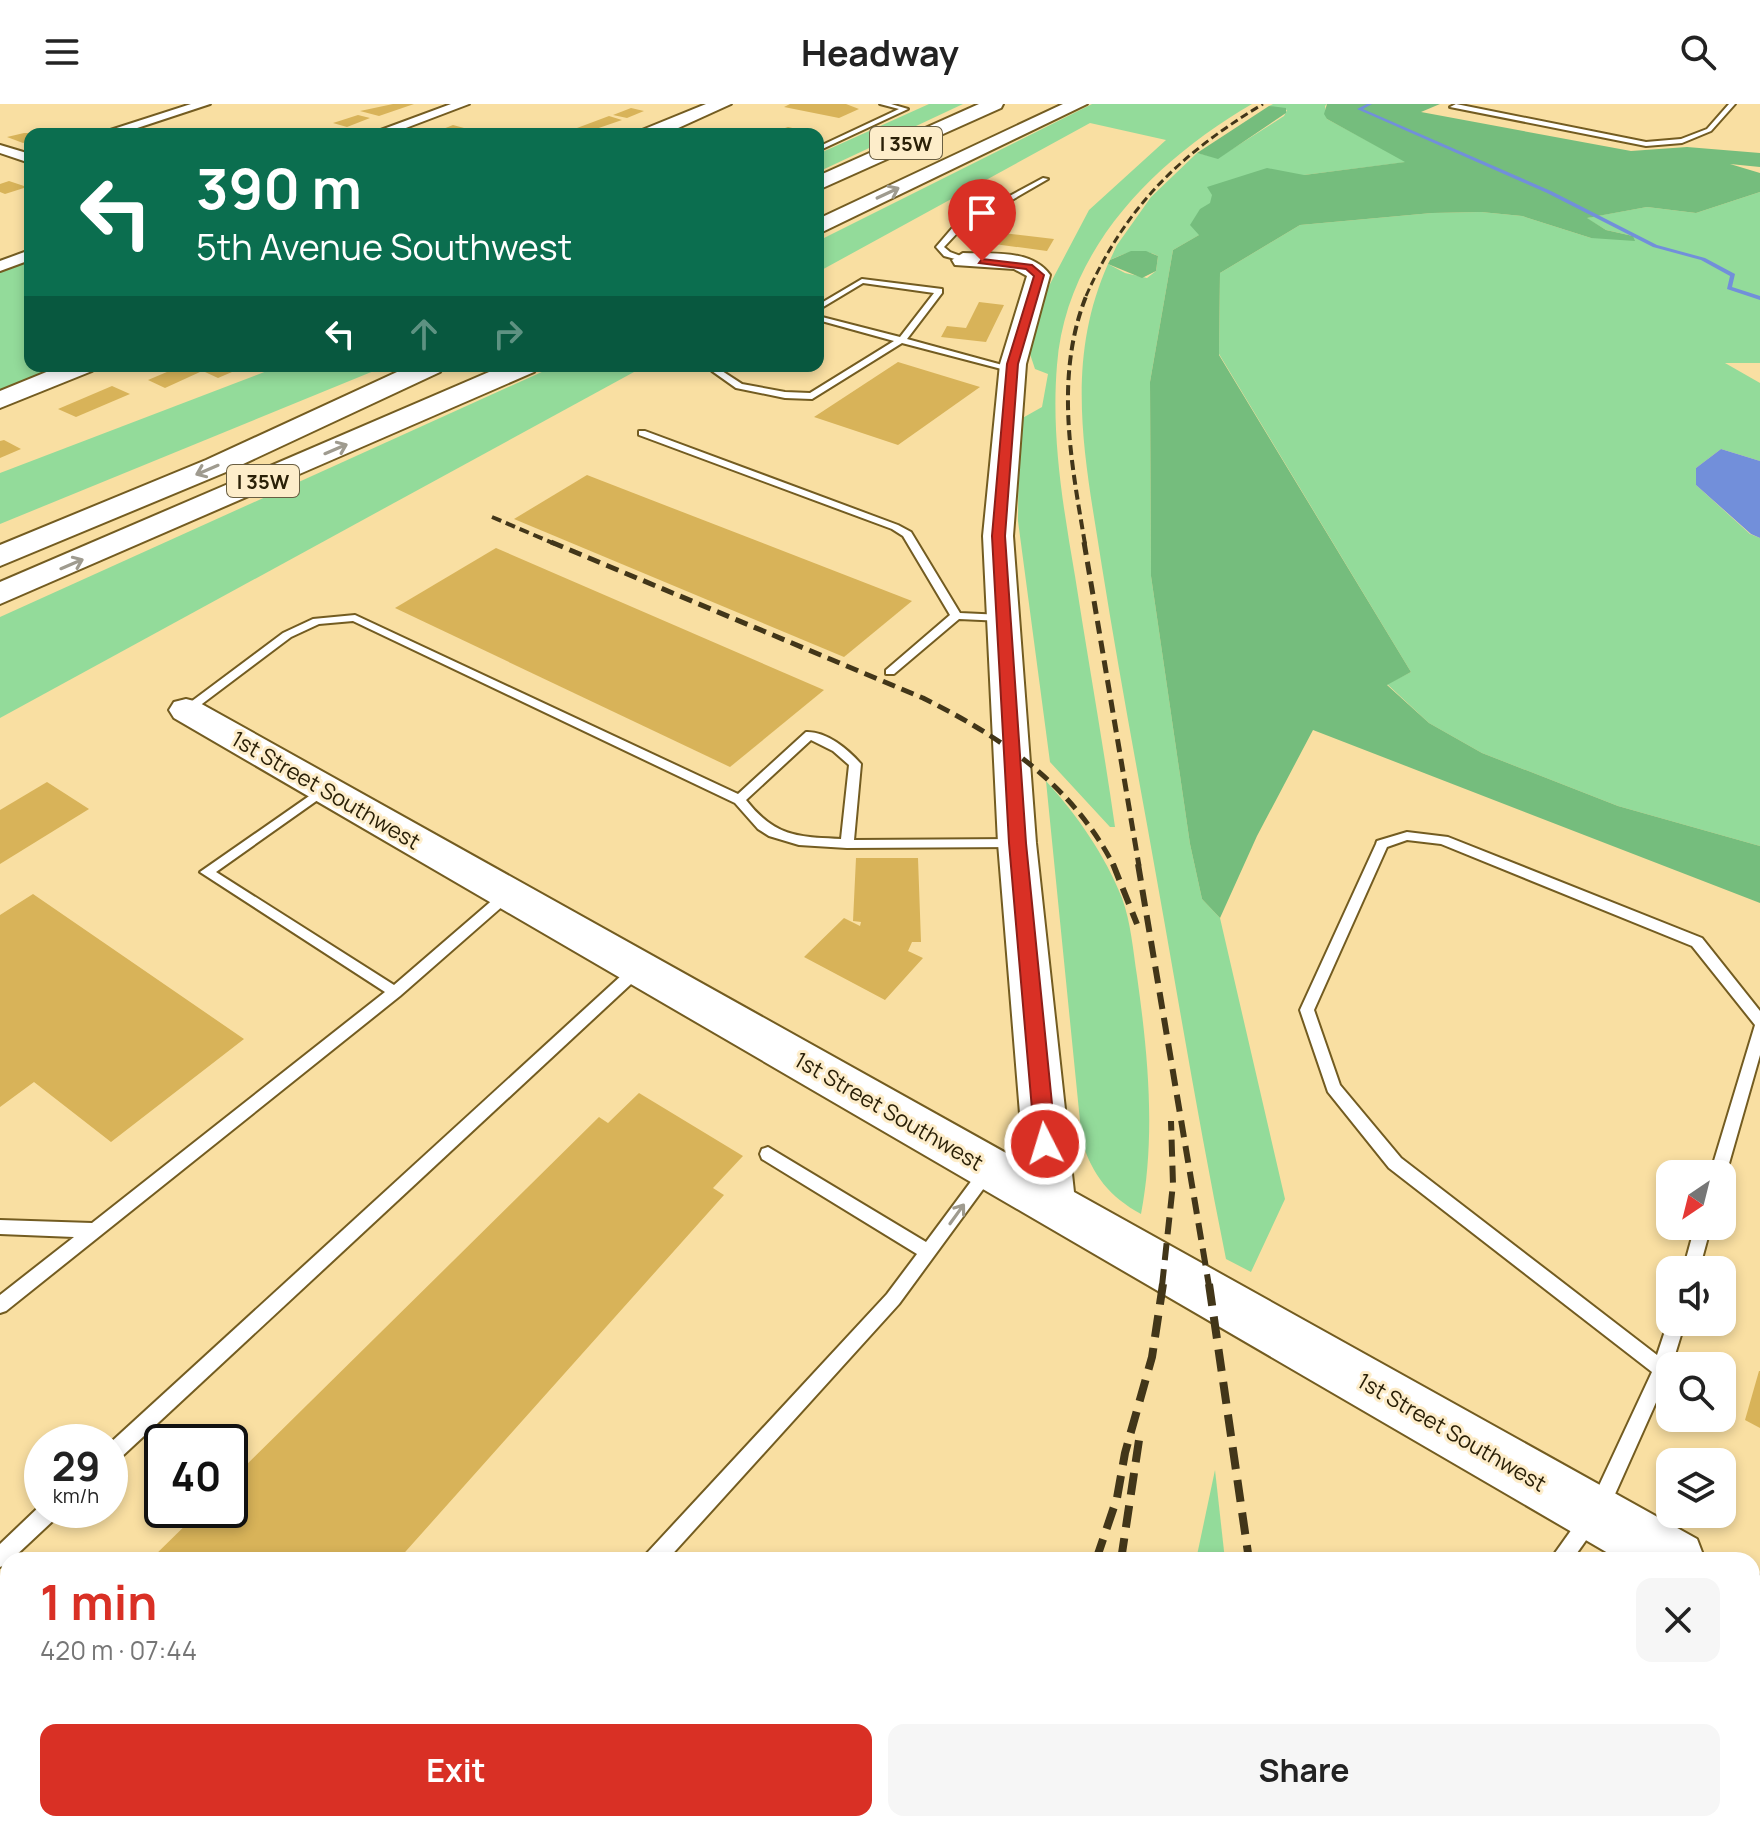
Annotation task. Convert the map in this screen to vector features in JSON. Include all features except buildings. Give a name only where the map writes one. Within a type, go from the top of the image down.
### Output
[{"type":"highway","name":"I 35W","points":[[824,181],[994,104]]},
{"type":"highway","name":"I 35W","points":[[824,224],[1078,104]]},
{"type":"highway","name":"I 35W","points":[[0,556],[216,466],[418,372]]},
{"type":"highway","name":"I 35W","points":[[0,594],[511,372]]},
{"type":"street","points":[[125,128],[204,104]]},
{"type":"street","points":[[394,128],[463,104]]},
{"type":"street","points":[[664,128],[722,104]]},
{"type":"street","points":[[0,149],[24,156]]},
{"type":"street","points":[[0,166],[24,159]]},
{"type":"street","points":[[0,266],[24,257]]},
{"type":"street","points":[[963,260],[1021,265],[1037,271],[1038,280],[1013,369],[998,536],[1017,843],[1051,1203]]},
{"type":"street","points":[[0,400],[68,372]]},
{"type":"street","name":"1st Street Southwest","points":[[186,710],[1662,1552]]},
{"type":"lane","points":[[824,146],[905,109],[883,104]]},
{"type":"lane","points":[[1462,104],[1453,107],[1646,144],[1682,141],[1709,130],[1732,104]]},
{"type":"lane","points":[[963,260],[947,254],[940,247],[957,228],[1045,179]]},
{"type":"lane","points":[[718,372],[739,386],[785,395],[812,396],[904,338],[939,291],[862,281],[824,304]]},
{"type":"lane","points":[[824,319],[904,338],[933,351],[1013,369]]},
{"type":"lane","points":[[642,433],[895,527],[907,534],[956,616]]},
{"type":"lane","points":[[890,672],[956,616],[1003,618]]},
{"type":"lane","points":[[186,710],[287,635],[317,621],[355,618],[739,800],[751,817],[770,834],[847,844],[1017,843]]},
{"type":"lane","points":[[739,800],[810,735],[837,748],[855,764],[847,844]]},
{"type":"lane","points":[[325,789],[207,872],[395,992]]},
{"type":"lane","points":[[1656,1364],[1395,1163],[1333,1088],[1307,1010],[1382,844],[1407,836],[1443,840],[1697,942],[1760,1021]]},
{"type":"lane","points":[[0,1305],[395,992],[509,894]]},
{"type":"lane","points":[[128,1438],[639,968]]},
{"type":"lane","points":[[1722,1160],[1760,1029]]},
{"type":"lane","points":[[768,1154],[929,1252]]},
{"type":"lane","points":[[661,1552],[893,1299],[990,1169]]},
{"type":"lane","points":[[0,1227],[94,1230]]},
{"type":"lane","points":[[1566,1552],[1596,1514],[1656,1382]]},
{"type":"lane","points":[[5,1552],[31,1528]]},
{"type":"green space","points":[[929,104],[963,104],[824,169],[824,151]]},
{"type":"green space","points":[[1092,104],[1252,104],[1182,152],[1150,180],[1122,212],[1097,246],[1078,283],[1064,322],[1056,392],[1059,471],[1115,827],[1110,827],[1050,762],[1018,521],[1019,420],[1042,407],[1048,374],[1035,369],[1029,351],[1040,303],[1089,210],[1166,140],[1090,123],[824,269],[824,238]]},
{"type":"green space","points":[[1327,104],[1327,119],[1407,162],[1304,175],[1173,250],[1150,382],[1151,576],[1190,844],[1202,899],[1220,918],[1285,1199],[1251,1272],[1226,1259],[1205,1152],[1096,528],[1085,452],[1082,377],[1094,302],[1108,264],[1125,273],[1147,278],[1156,271],[1158,256],[1146,252],[1128,253],[1110,260],[1117,245],[1151,197],[1197,153],[1218,158],[1284,116],[1287,110],[1269,106]]},
{"type":"green space","points":[[1327,104],[1440,104],[1421,112],[1631,151],[1687,147],[1760,153],[1760,167],[1730,164],[1760,173],[1760,192],[1696,213],[1647,207],[1587,218],[1606,230],[1633,236],[1635,241],[1591,238],[1522,216],[1481,212],[1432,213],[1300,225],[1220,273],[1219,355],[1411,672],[1387,685],[1429,723],[1482,753],[1618,806],[1760,846],[1760,903],[1313,730],[1257,836],[1220,918],[1202,899],[1190,844],[1151,576],[1150,382],[1173,250],[1199,235],[1190,225],[1200,209],[1210,203],[1212,195],[1207,187],[1267,168],[1304,175],[1405,162],[1327,119],[1324,114]]},
{"type":"green space","points":[[1269,106],[1286,108],[1286,113],[1218,159],[1197,153]]},
{"type":"green space","points":[[1760,192],[1760,363],[1725,363],[1760,383],[1760,461],[1721,449],[1696,468],[1696,485],[1750,534],[1760,538],[1760,846],[1618,806],[1482,753],[1429,723],[1387,684],[1411,672],[1219,354],[1220,273],[1300,225],[1432,213],[1481,212],[1522,216],[1591,238],[1633,236],[1606,230],[1586,218],[1647,207],[1696,213]]},
{"type":"green space","points":[[1131,251],[1146,251],[1158,256],[1156,271],[1142,278],[1108,264],[1110,260]]},
{"type":"green space","points":[[24,263],[24,372],[49,372],[0,392],[0,272]]},
{"type":"green space","points":[[264,372],[371,372],[0,524],[0,473]]},
{"type":"green space","points":[[542,372],[634,372],[0,718],[0,617]]},
{"type":"green space","points":[[1046,781],[1099,851],[1128,917],[1141,1005],[1149,1095],[1146,1185],[1141,1214],[1104,1184],[1091,1164],[1082,1141]]},
{"type":"green space","points":[[1215,1470],[1224,1552],[1198,1552]]},
{"type":"water","points":[[1721,449],[1760,461],[1760,538],[1751,534],[1696,485],[1696,468]]},
{"type":"waterway","points":[[1370,104],[1359,109],[1549,192],[1655,246],[1703,259],[1733,275],[1729,288],[1760,298]]},
{"type":"railway","points":[[1087,294],[1119,235],[1158,185],[1206,142],[1263,104]]},
{"type":"railway","points":[[1085,544],[1071,450],[1068,387],[1077,325],[1087,294]]},
{"type":"railway","points":[[492,517],[555,544]]},
{"type":"railway","points":[[551,542],[923,698],[952,713],[1008,747],[1056,788],[1078,811],[1113,865]]},
{"type":"railway","points":[[1084,542],[1139,866]]},
{"type":"railway","points":[[1138,864],[1209,1286]]},
{"type":"railway","points":[[1113,865],[1137,924]]},
{"type":"railway","points":[[1162,1286],[1173,1184],[1171,1121]]},
{"type":"railway","points":[[1099,1552],[1117,1498],[1125,1453],[1152,1357],[1163,1284]]},
{"type":"railway","points":[[1209,1284],[1248,1552]]},
{"type":"railway","points":[[1122,1552],[1139,1440]]},
{"type":"route","points":[[982,261],[1029,267],[1039,275],[1013,364],[998,536],[1017,843],[1045,1144]]}]
